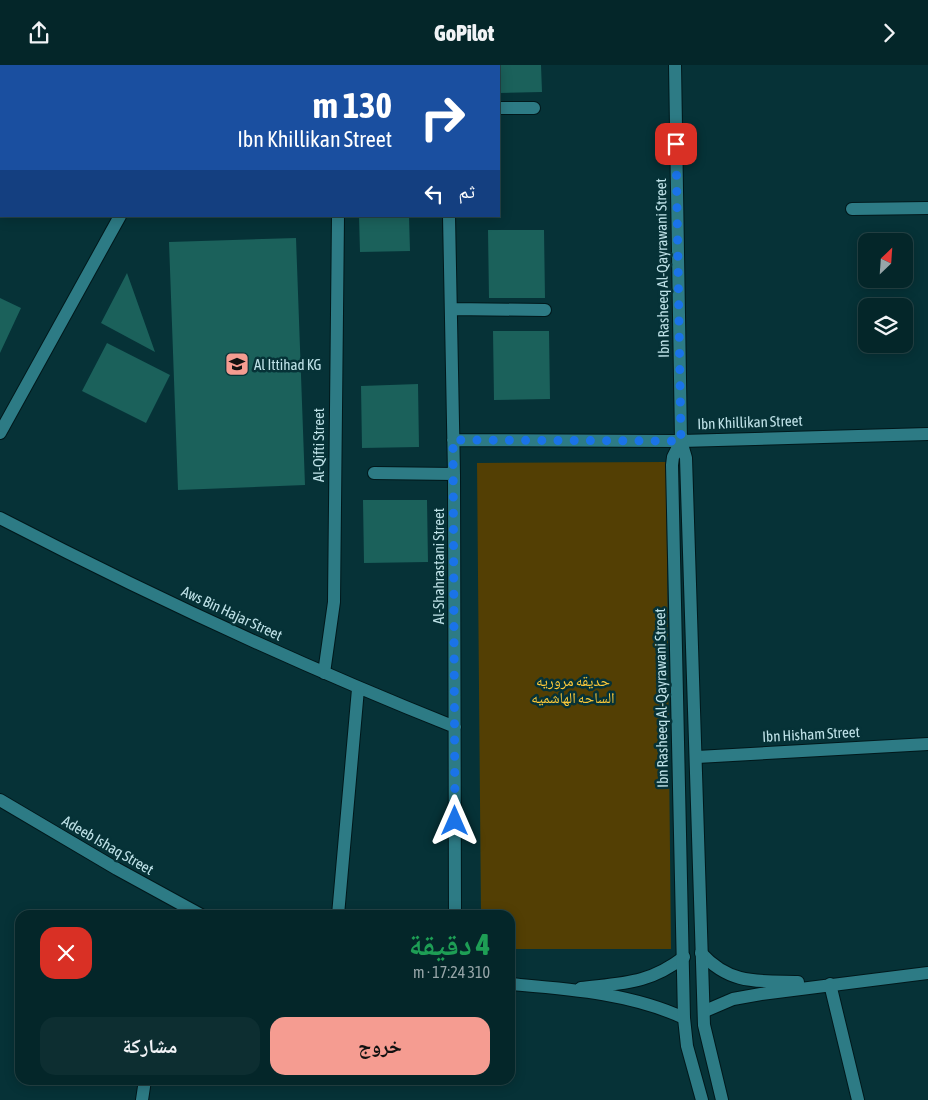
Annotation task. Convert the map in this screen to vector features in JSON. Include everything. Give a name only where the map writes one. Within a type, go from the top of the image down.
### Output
[{"type":"street","name":"Ibn Rasheeq Al-Qayrawani Street","points":[[675,65],[681,441],[686,458],[697,757],[701,953],[708,1047],[722,1100]]},
{"type":"street","points":[[500,108],[534,108]]},
{"type":"street","points":[[852,209],[928,208]]},
{"type":"street","points":[[0,433],[119,217]]},
{"type":"street","name":"Al-Qifti Street","points":[[324,673],[334,602],[338,217]]},
{"type":"street","name":"Al-Shahrastani Street","points":[[449,217],[454,474],[455,910]]},
{"type":"street","points":[[451,309],[545,310]]},
{"type":"street","name":"Ibn Khillikan Street","points":[[453,440],[681,441],[928,434]]},
{"type":"street","name":"Ibn Rasheeq Al-Qayrawani Street","points":[[681,441],[673,457],[672,465],[684,1019],[688,1046],[702,1100]]},
{"type":"street","points":[[374,473],[454,474]]},
{"type":"street","name":"Aws Bin Hajar Street","points":[[0,518],[145,591],[358,689],[455,727]]},
{"type":"street","points":[[338,910],[358,689]]},
{"type":"street","name":"Ibn Hisham Street","points":[[697,757],[928,744]]},
{"type":"street","name":"Adeeb Ishaq Street","points":[[0,800],[181,910]]},
{"type":"street","points":[[701,953],[712,965],[736,978],[830,984]]},
{"type":"street","points":[[569,989],[648,978],[669,968],[684,957]]},
{"type":"street","points":[[705,1011],[733,999],[830,984],[928,973]]},
{"type":"street","points":[[515,984],[569,989],[646,1004],[684,1019]]},
{"type":"street","points":[[830,984],[858,1100]]},
{"type":"street","points":[[142,1100],[144,1085]]},
{"type":"green space","name":"حديقه مروريه الساحه الهاشميه","points":[[666,462],[671,949],[515,949],[515,910],[481,910],[477,463]]},
{"type":"building","points":[[500,65],[541,65],[542,92],[500,93]]},
{"type":"building","points":[[359,217],[409,217],[410,251],[360,252]]},
{"type":"building","points":[[488,230],[544,230],[545,298],[489,298]]},
{"type":"building","name":"Al Ittihad KG","points":[[296,238],[305,485],[178,490],[169,242]]},
{"type":"building","points":[[127,273],[155,352],[101,323]]},
{"type":"building","points":[[0,298],[21,308],[0,353]]},
{"type":"building","points":[[493,331],[549,331],[550,399],[494,400]]},
{"type":"building","points":[[107,343],[170,375],[146,423],[82,391]]},
{"type":"building","points":[[418,384],[419,447],[362,448],[361,386]]},
{"type":"building","points":[[363,500],[427,500],[428,562],[364,563]]},
{"type":"place","name":"Al Ittihad KG","points":[[237,364]]},
{"type":"route","points":[[455,821],[453,440],[681,441],[676,144]]}]
